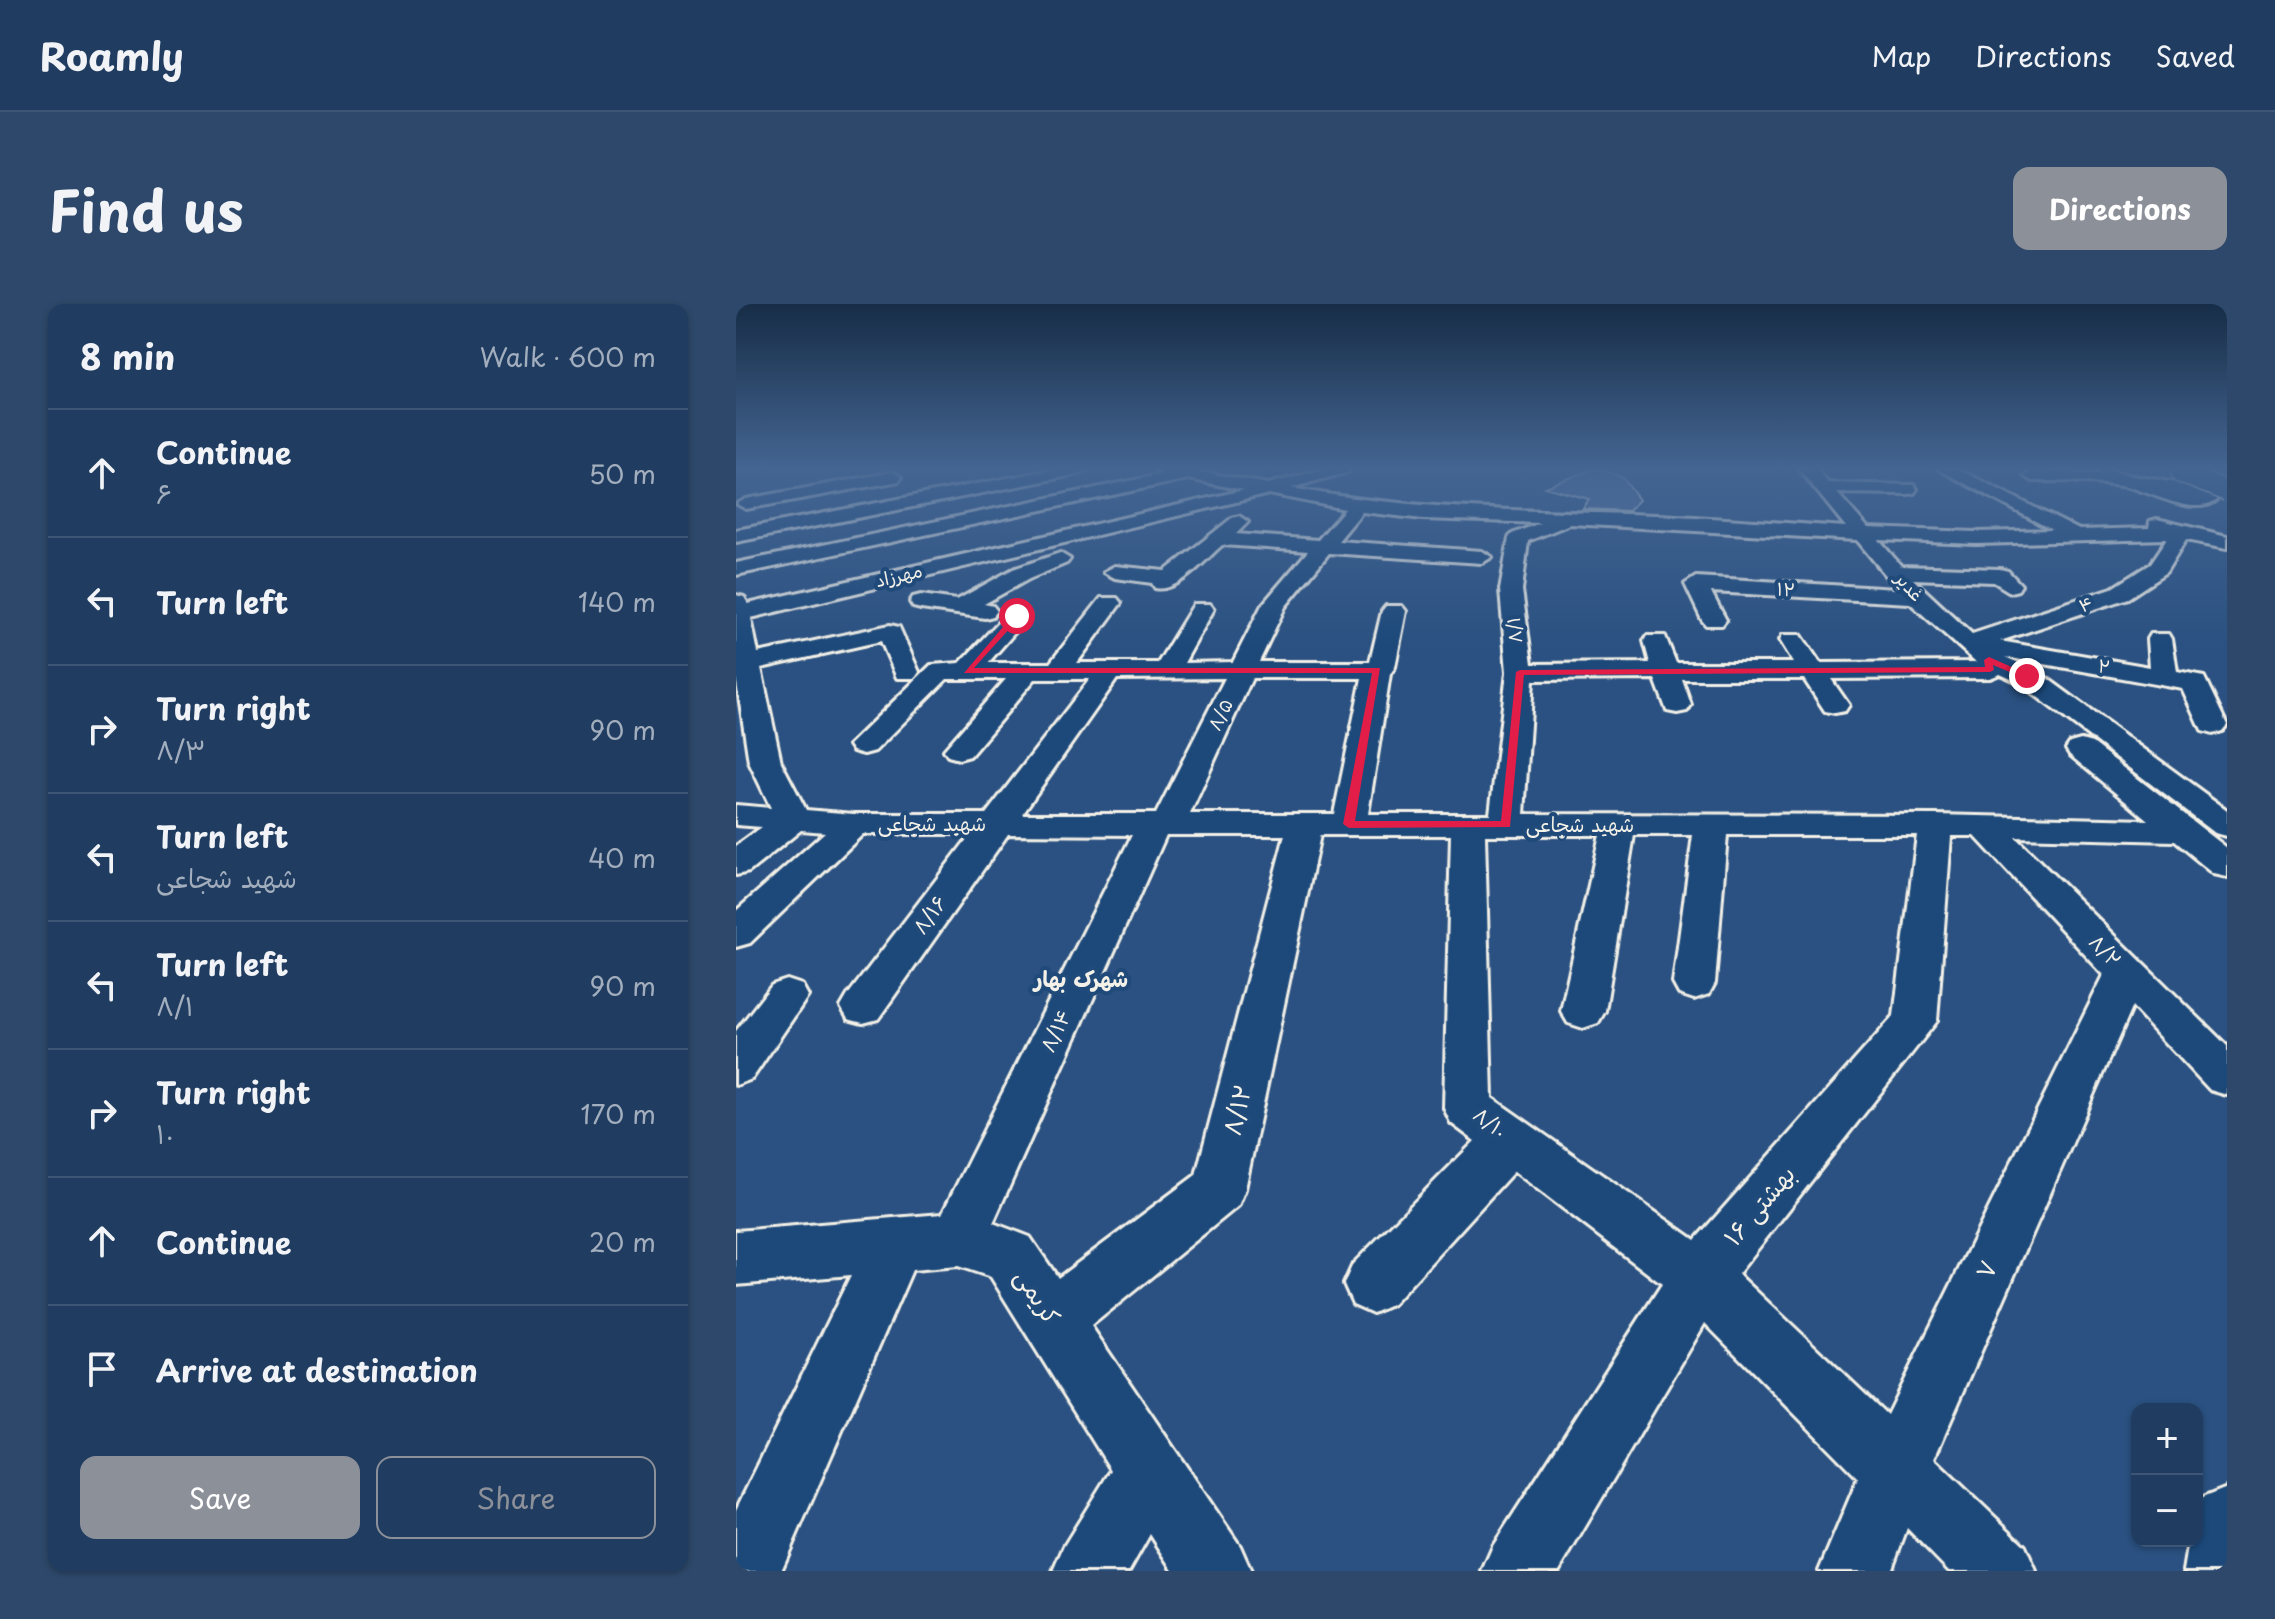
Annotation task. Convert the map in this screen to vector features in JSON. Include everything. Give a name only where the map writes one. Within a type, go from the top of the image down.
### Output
[{"type":"street","points":[[736,536],[776,528]]},
{"type":"street","points":[[736,569],[930,528]]},
{"type":"street","name":"مهرزاد","points":[[741,644],[863,584],[1110,528]]},
{"type":"street","points":[[1190,528],[1323,546],[1401,583],[1482,557]]},
{"type":"street","points":[[1179,571],[1230,528]]},
{"type":"street","name":"۸/۵","points":[[1161,824],[1274,605],[1338,528]]},
{"type":"street","name":"۸/۱","points":[[1487,824],[1520,672],[1511,590],[1519,538],[1542,528]]},
{"type":"street","points":[[1696,528],[1707,562]]},
{"type":"street","points":[[1752,528],[2070,542],[2181,533]]},
{"type":"street","name":"غدیر","points":[[1857,528],[1916,597],[1982,657]]},
{"type":"street","points":[[1960,528],[1976,538],[1997,560]]},
{"type":"street","points":[[2046,528],[2070,542]]},
{"type":"street","points":[[2166,528],[2227,542]]},
{"type":"street","points":[[1778,530],[1791,552]]},
{"type":"street","name":"۴","points":[[1982,657],[2120,593],[2158,568],[2181,533]]},
{"type":"street","points":[[967,671],[1013,598],[1076,552]]},
{"type":"street","points":[[1137,556],[1179,571]]},
{"type":"street","points":[[967,561],[1013,598]]},
{"type":"street","points":[[1115,572],[1215,568]]},
{"type":"street","points":[[1895,572],[2000,576],[2010,585]]},
{"type":"street","name":"۸/۱۲","points":[[1052,1320],[1219,1189],[1327,824],[1377,670],[1382,667],[1401,583]]},
{"type":"street","points":[[863,584],[887,594]]},
{"type":"street","name":"۱۲","points":[[1714,620],[1696,584],[1916,597]]},
{"type":"street","points":[[960,608],[996,587],[1013,598]]},
{"type":"street","points":[[921,602],[960,608],[1013,598]]},
{"type":"street","points":[[1057,671],[1109,603]]},
{"type":"street","points":[[1166,671],[1202,609]]},
{"type":"street","points":[[736,864],[794,819],[765,762],[741,644],[872,624],[890,632],[906,672]]},
{"type":"street","points":[[2160,639],[2164,678]]},
{"type":"street","points":[[1792,640],[1835,705]]},
{"type":"street","points":[[1656,641],[1677,705]]},
{"type":"street","points":[[1520,672],[1811,670],[1982,657],[2027,676],[2227,826]]},
{"type":"street","points":[[1982,657],[1995,681],[2227,866]]},
{"type":"street","name":"۲","points":[[1982,657],[2194,683],[2212,725]]},
{"type":"street","points":[[864,745],[940,671],[1377,670]]},
{"type":"street","points":[[959,750],[1027,671]]},
{"type":"street","name":"۸/۱۶","points":[[863,1007],[1109,671]]},
{"type":"street","name":"شهید شجاعی","points":[[736,815],[854,824],[1960,826],[2183,831]]},
{"type":"street","points":[[736,933],[854,824]]},
{"type":"street","name":"۸/۱۴","points":[[958,1239],[1161,824]]},
{"type":"street","name":"۸/۱۰","points":[[1487,824],[1468,1108],[1700,1277],[2000,1571]]},
{"type":"street","points":[[1583,1011],[1619,825]]},
{"type":"street","points":[[1694,983],[1711,825]]},
{"type":"street","name":"۸/۲","points":[[1960,826],[2126,973],[2227,1076]]},
{"type":"street","name":"۱۶ بهشتی","points":[[1518,1571],[1700,1277],[1915,1021],[1960,826]]},
{"type":"street","name":"۷","points":[[1855,1571],[1896,1468],[2126,973]]},
{"type":"street","points":[[736,1066],[787,996]]},
{"type":"street","points":[[1373,1284],[1511,1139]]},
{"type":"street","name":"کریمی","points":[[737,1259],[958,1239],[1010,1256],[1215,1571]]},
{"type":"street","points":[[744,1571],[895,1244]]},
{"type":"street","points":[[1089,1571],[1149,1471]]},
{"type":"street","points":[[2220,1571],[2227,1523]]},
{"type":"district","name":"شهرک بهار","points":[[1081,979]]},
{"type":"route","points":[[1017,616],[967,671],[1377,670],[1349,824],[1506,825],[1520,672],[1990,670],[1989,660],[2027,676]]}]
